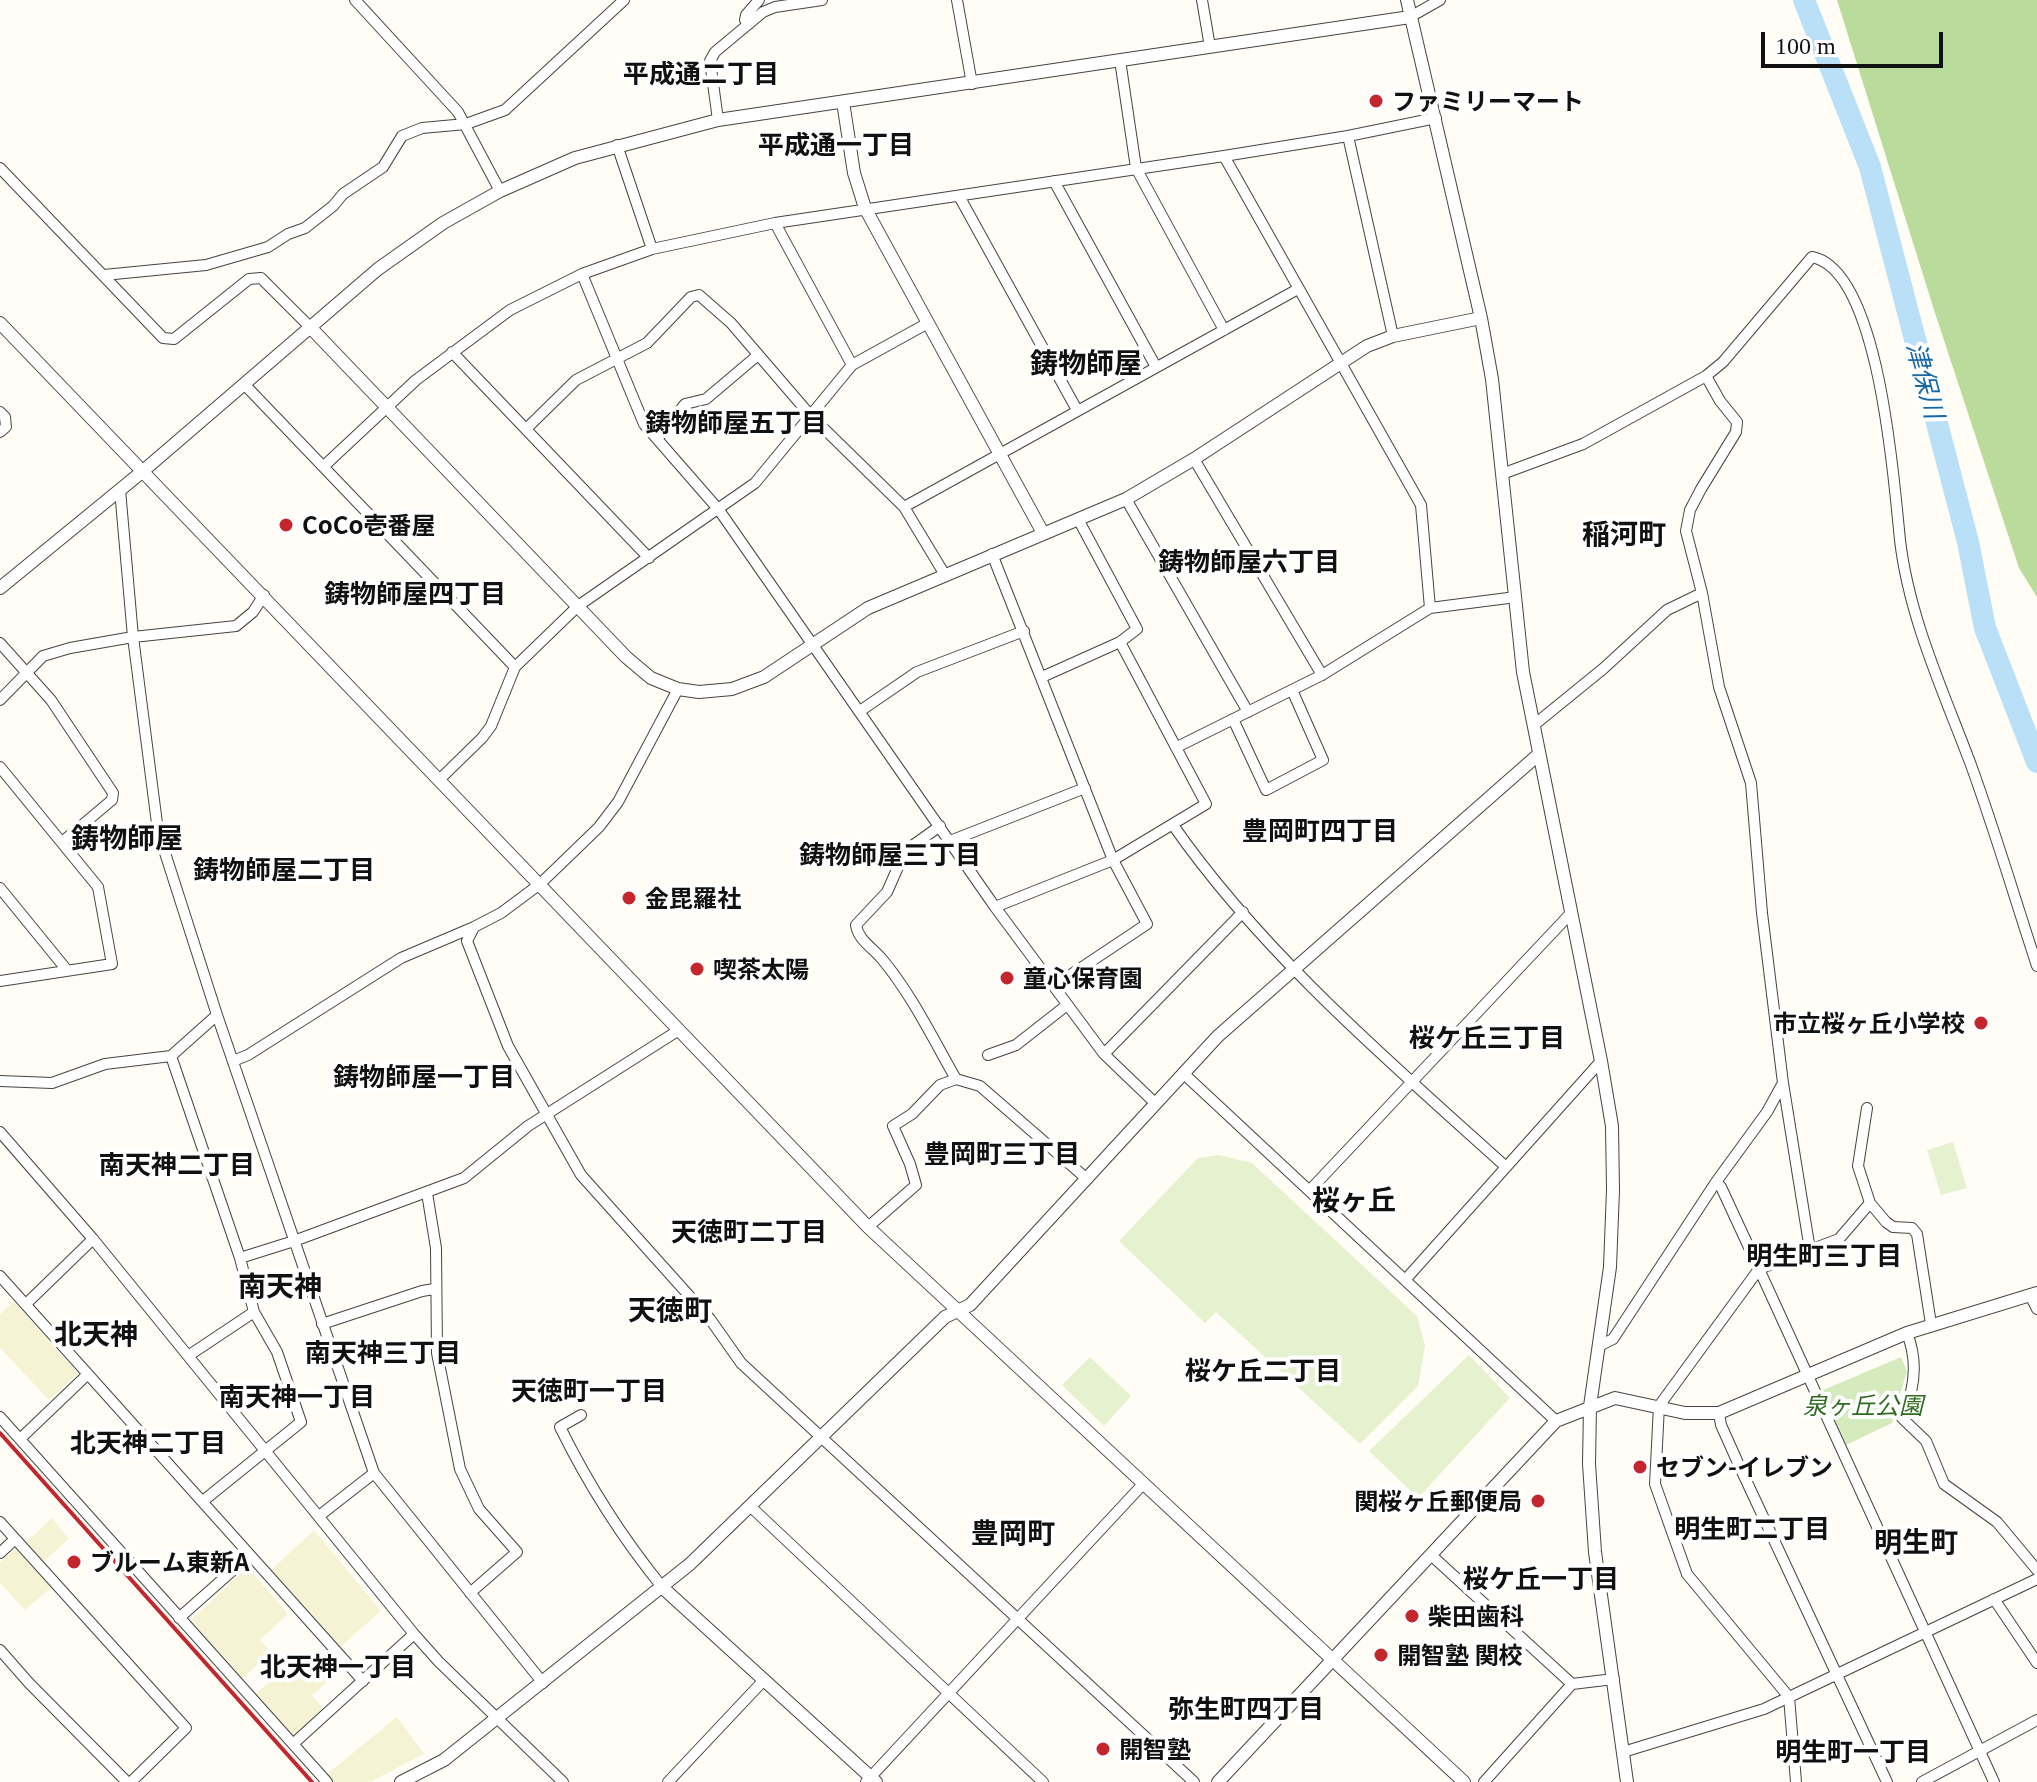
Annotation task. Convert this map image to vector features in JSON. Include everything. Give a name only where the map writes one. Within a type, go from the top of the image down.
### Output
[{"type":"street","points":[[355,0],[458,112],[500,191]]},
{"type":"street","points":[[104,275],[206,265],[268,247],[288,234],[305,228],[343,194],[383,167],[402,136],[422,128],[466,124],[505,110],[624,0]]},
{"type":"street","points":[[749,24],[745,20],[746,15],[759,0]]},
{"type":"street","points":[[718,120],[710,61],[715,52],[763,12],[775,7],[822,0]]},
{"type":"street","points":[[957,0],[972,84]]},
{"type":"street","points":[[1202,0],[1210,47]]},
{"type":"street","points":[[1407,0],[1481,318],[1492,379],[1523,672],[1612,1126],[1610,1267],[1590,1406],[1589,1464],[1595,1552],[1627,1782]]},
{"type":"street","points":[[0,588],[143,471],[378,269],[443,223],[500,191],[575,158],[718,120],[1410,17],[1440,0]]},
{"type":"street","points":[[1120,60],[1136,168],[1224,330]]},
{"type":"street","points":[[843,102],[854,173],[865,208],[1043,533]]},
{"type":"street","points":[[324,466],[386,407],[452,352],[510,310],[582,274],[652,249],[775,223],[1224,156],[1436,118]]},
{"type":"street","points":[[1348,136],[1393,336]]},
{"type":"street","points":[[617,145],[652,249]]},
{"type":"street","points":[[1224,156],[1421,505],[1430,608]]},
{"type":"street","points":[[0,168],[163,338],[174,339],[249,279],[261,278],[634,664],[651,678],[678,689],[699,692],[732,689],[764,677],[868,608],[1126,499],[1194,459],[1367,346],[1393,336],[1481,318]]},
{"type":"street","points":[[1054,181],[1156,367]]},
{"type":"street","points":[[959,196],[1077,410]]},
{"type":"street","points":[[775,223],[852,365]]},
{"type":"street","points":[[1502,474],[1583,444],[1706,376],[1723,362],[1812,257],[1823,259],[1853,296],[1870,340],[1884,403],[1901,546],[1922,634],[1984,802],[2037,966]]},
{"type":"street","points":[[582,274],[644,424],[719,510],[995,907],[1067,1005],[1104,1054],[1155,1103]]},
{"type":"street","points":[[904,507],[1298,289]]},
{"type":"street","points":[[526,429],[576,380],[647,343],[691,297],[699,295],[731,323],[811,416],[904,507],[945,575]]},
{"type":"street","points":[[0,323],[868,1227],[1464,1782]]},
{"type":"street","points":[[440,779],[491,726],[515,667],[578,606],[755,483],[852,365],[928,323]]},
{"type":"street","points":[[452,352],[649,558]]},
{"type":"street","points":[[657,439],[685,404],[706,399],[758,355]]},
{"type":"street","points":[[1706,376],[1737,422],[1736,432],[1690,510],[1686,531],[1702,593],[1719,687],[1751,783],[1762,913],[1783,1083],[1810,1250]]},
{"type":"street","points":[[244,384],[515,667]]},
{"type":"street","points":[[0,412],[5,417],[6,427],[0,432]]},
{"type":"street","points":[[1194,459],[1322,675]]},
{"type":"street","points":[[120,490],[133,637],[158,831],[217,1015],[374,1473],[543,1683]]},
{"type":"street","points":[[1126,499],[1248,712]]},
{"type":"street","points":[[1042,677],[1120,642],[1137,629],[1078,519]]},
{"type":"street","points":[[992,554],[1113,860],[1147,924],[1054,986]]},
{"type":"street","points":[[1534,725],[1604,668],[1667,610],[1702,593]]},
{"type":"street","points":[[0,700],[43,656],[133,637],[236,626],[253,612],[264,595]]},
{"type":"street","points":[[1177,747],[1322,675],[1430,608],[1516,597]]},
{"type":"street","points":[[860,711],[917,672],[1024,631]]},
{"type":"street","points":[[995,907],[1113,860],[1206,804],[1120,642]]},
{"type":"street","points":[[0,643],[51,700],[113,793],[112,800],[62,842]]},
{"type":"street","points":[[233,1061],[248,1055],[401,958],[501,913],[540,884],[599,827],[618,802],[678,689]]},
{"type":"street","points":[[1233,719],[1266,790],[1323,760],[1292,690]]},
{"type":"street","points":[[401,1782],[444,1760],[663,1588],[823,1438],[945,1317],[970,1305],[1218,1036],[1539,754]]},
{"type":"street","points":[[0,767],[98,887],[112,964],[0,981]]},
{"type":"street","points":[[950,841],[1085,788]]},
{"type":"street","points":[[1173,825],[1243,912],[1295,969],[1505,1166]]},
{"type":"street","points":[[940,826],[912,846],[902,858],[887,892],[856,925],[857,934],[883,959],[922,1018],[956,1079]]},
{"type":"street","points":[[0,888],[66,969]]},
{"type":"street","points":[[1104,1054],[1243,912]]},
{"type":"street","points":[[1310,1190],[1571,913]]},
{"type":"street","points":[[474,927],[467,941],[508,1046],[581,1175],[710,1319],[741,1363],[1194,1782]]},
{"type":"street","points":[[988,1055],[1016,1045],[1067,1005]]},
{"type":"street","points":[[0,1081],[52,1083],[105,1064],[171,1056],[217,1015]]},
{"type":"street","points":[[240,1258],[464,1178],[528,1126],[679,1030]]},
{"type":"street","points":[[171,1056],[240,1258],[254,1312],[277,1352],[301,1422],[203,1501]]},
{"type":"street","points":[[1406,1279],[1601,1061]]},
{"type":"street","points":[[1183,1073],[1556,1421]]},
{"type":"street","points":[[868,1227],[916,1185],[893,1126],[912,1114],[940,1085],[956,1079],[980,1086],[1087,1179]]},
{"type":"street","points":[[1599,1346],[1613,1339],[1716,1182],[1767,1112],[1783,1083]]},
{"type":"street","points":[[1867,1108],[1858,1166],[1870,1203],[1886,1222],[1893,1227],[1912,1228],[1917,1234],[1931,1324]]},
{"type":"street","points":[[0,1132],[93,1239],[414,1634],[497,1720],[563,1782]]},
{"type":"street","points":[[1716,1182],[1759,1269],[1994,1782]]},
{"type":"street","points":[[427,1193],[436,1248],[437,1353],[460,1469],[479,1509],[517,1552],[470,1593]]},
{"type":"street","points":[[1796,1782],[1789,1697],[1687,1574],[1655,1484],[1659,1406],[1759,1269],[1839,1239],[1870,1203]]},
{"type":"street","points":[[26,1304],[93,1239]]},
{"type":"street","points":[[0,1276],[363,1681]]},
{"type":"street","points":[[322,1324],[434,1289]]},
{"type":"street","points":[[1218,1782],[1556,1421],[1615,1398],[1685,1413],[1719,1413],[1931,1324],[2034,1294],[2037,1309]]},
{"type":"street","points":[[188,1356],[254,1312]]},
{"type":"street","points":[[1907,1333],[1914,1351],[1912,1396],[1902,1418],[1926,1441],[1944,1484],[1997,1522],[2037,1570]]},
{"type":"street","points":[[20,1439],[88,1374]]},
{"type":"street","points":[[1719,1413],[1738,1463],[1887,1782]]},
{"type":"street","points":[[581,1415],[560,1427],[580,1468],[645,1566],[663,1588],[871,1780],[1144,1483]]},
{"type":"street","points":[[0,1417],[327,1782]]},
{"type":"street","points":[[319,1516],[374,1473]]},
{"type":"street","points":[[751,1507],[1043,1782]]},
{"type":"street","points":[[0,1522],[186,1728],[129,1782],[0,1650]]},
{"type":"street","points":[[0,1553],[15,1539]]},
{"type":"street","points":[[179,1618],[250,1555]]},
{"type":"street","points":[[1431,1555],[1572,1684]]},
{"type":"street","points":[[1623,1752],[1764,1709],[2037,1579]]},
{"type":"street","points":[[1994,1599],[2037,1663]]},
{"type":"street","points":[[293,1744],[414,1634]]},
{"type":"street","points":[[1484,1782],[1572,1684],[1614,1679]]},
{"type":"street","points":[[668,1782],[764,1680]]},
{"type":"street","points":[[1922,1782],[2037,1720]]},
{"type":"shaded area","points":[[14,1301],[78,1374],[49,1400],[0,1348],[0,1314]]},
{"type":"shaded area","points":[[52,1518],[69,1539],[43,1562],[26,1542]]},
{"type":"shaded area","points":[[314,1530],[381,1611],[339,1648],[270,1571]]},
{"type":"shaded area","points":[[17,1547],[52,1587],[25,1610],[0,1583],[0,1562]]},
{"type":"shaded area","points":[[247,1567],[288,1614],[260,1640],[271,1652],[241,1680],[188,1623]]},
{"type":"shaded area","points":[[327,1653],[341,1670],[312,1695],[324,1710],[293,1738],[255,1694],[285,1669],[296,1681]]},
{"type":"shaded area","points":[[397,1717],[424,1754],[370,1782],[334,1782],[327,1774]]},
{"type":"green space","points":[[1837,0],[2037,0],[2037,597],[2019,568]]},
{"type":"green space","points":[[1953,1142],[1967,1188],[1941,1195],[1927,1150]]},
{"type":"green space","points":[[1219,1155],[1252,1163],[1417,1316],[1425,1346],[1418,1386],[1360,1444],[1216,1312],[1205,1323],[1119,1241],[1198,1158]]},
{"type":"green space","points":[[1469,1355],[1510,1398],[1418,1498],[1369,1451]]},
{"type":"green space","points":[[1090,1357],[1131,1396],[1104,1426],[1062,1385]]},
{"type":"green space","name":"泉ヶ丘公園","points":[[1901,1357],[1907,1371],[1892,1423],[1846,1445],[1821,1391]]},
{"type":"waterway","name":"津保川","points":[[1804,0],[1870,167],[1968,542],[1985,628],[2037,762]]},
{"type":"railway","points":[[0,1433],[312,1782]]},
{"type":"place","name":"ファミリーマート","points":[[1376,101]]},
{"type":"place","name":"CoCo壱番屋","points":[[286,525]]},
{"type":"place","name":"金毘羅社","points":[[629,898]]},
{"type":"place","name":"喫茶太陽","points":[[697,969]]},
{"type":"place","name":"童心保育園","points":[[1007,978]]},
{"type":"place","name":"市立桜ヶ丘小学校","points":[[1981,1023]]},
{"type":"place","name":"セブン-イレブン","points":[[1640,1467]]},
{"type":"place","name":"関桜ヶ丘郵便局","points":[[1538,1501]]},
{"type":"place","name":"ブルーム東新A","points":[[74,1562]]},
{"type":"place","name":"柴田歯科","points":[[1412,1616]]},
{"type":"place","name":"開智塾 関校","points":[[1381,1655]]},
{"type":"place","name":"開智塾","points":[[1103,1749]]},
{"type":"district","name":"平成通二丁目","points":[[701,73]]},
{"type":"district","name":"平成通一丁目","points":[[836,144]]},
{"type":"district","name":"鋳物師屋","points":[[1086,362]]},
{"type":"district","name":"鋳物師屋五丁目","points":[[736,422]]},
{"type":"district","name":"稲河町","points":[[1624,533]]},
{"type":"district","name":"鋳物師屋六丁目","points":[[1249,561]]},
{"type":"district","name":"鋳物師屋四丁目","points":[[415,593]]},
{"type":"district","name":"豊岡町四丁目","points":[[1320,830]]},
{"type":"district","name":"鋳物師屋","points":[[127,837]]},
{"type":"district","name":"鋳物師屋三丁目","points":[[890,854]]},
{"type":"district","name":"鋳物師屋二丁目","points":[[284,869]]},
{"type":"district","name":"桜ケ丘三丁目","points":[[1487,1037]]},
{"type":"district","name":"鋳物師屋一丁目","points":[[424,1076]]},
{"type":"district","name":"豊岡町三丁目","points":[[1002,1153]]},
{"type":"district","name":"南天神二丁目","points":[[177,1164]]},
{"type":"district","name":"桜ヶ丘","points":[[1354,1199]]},
{"type":"district","name":"天徳町二丁目","points":[[749,1231]]},
{"type":"district","name":"明生町三丁目","points":[[1824,1255]]},
{"type":"district","name":"南天神","points":[[280,1285]]},
{"type":"district","name":"天徳町","points":[[670,1309]]},
{"type":"district","name":"北天神","points":[[96,1333]]},
{"type":"district","name":"南天神三丁目","points":[[383,1352]]},
{"type":"district","name":"桜ケ丘二丁目","points":[[1263,1370]]},
{"type":"district","name":"天徳町一丁目","points":[[589,1390]]},
{"type":"district","name":"南天神一丁目","points":[[297,1396]]},
{"type":"district","name":"北天神二丁目","points":[[148,1442]]},
{"type":"district","name":"明生町二丁目","points":[[1752,1528]]},
{"type":"district","name":"豊岡町","points":[[1013,1532]]},
{"type":"district","name":"明生町","points":[[1916,1541]]},
{"type":"district","name":"桜ケ丘一丁目","points":[[1541,1578]]},
{"type":"district","name":"北天神一丁目","points":[[338,1666]]},
{"type":"district","name":"弥生町四丁目","points":[[1246,1708]]},
{"type":"district","name":"明生町一丁目","points":[[1853,1751]]}]
